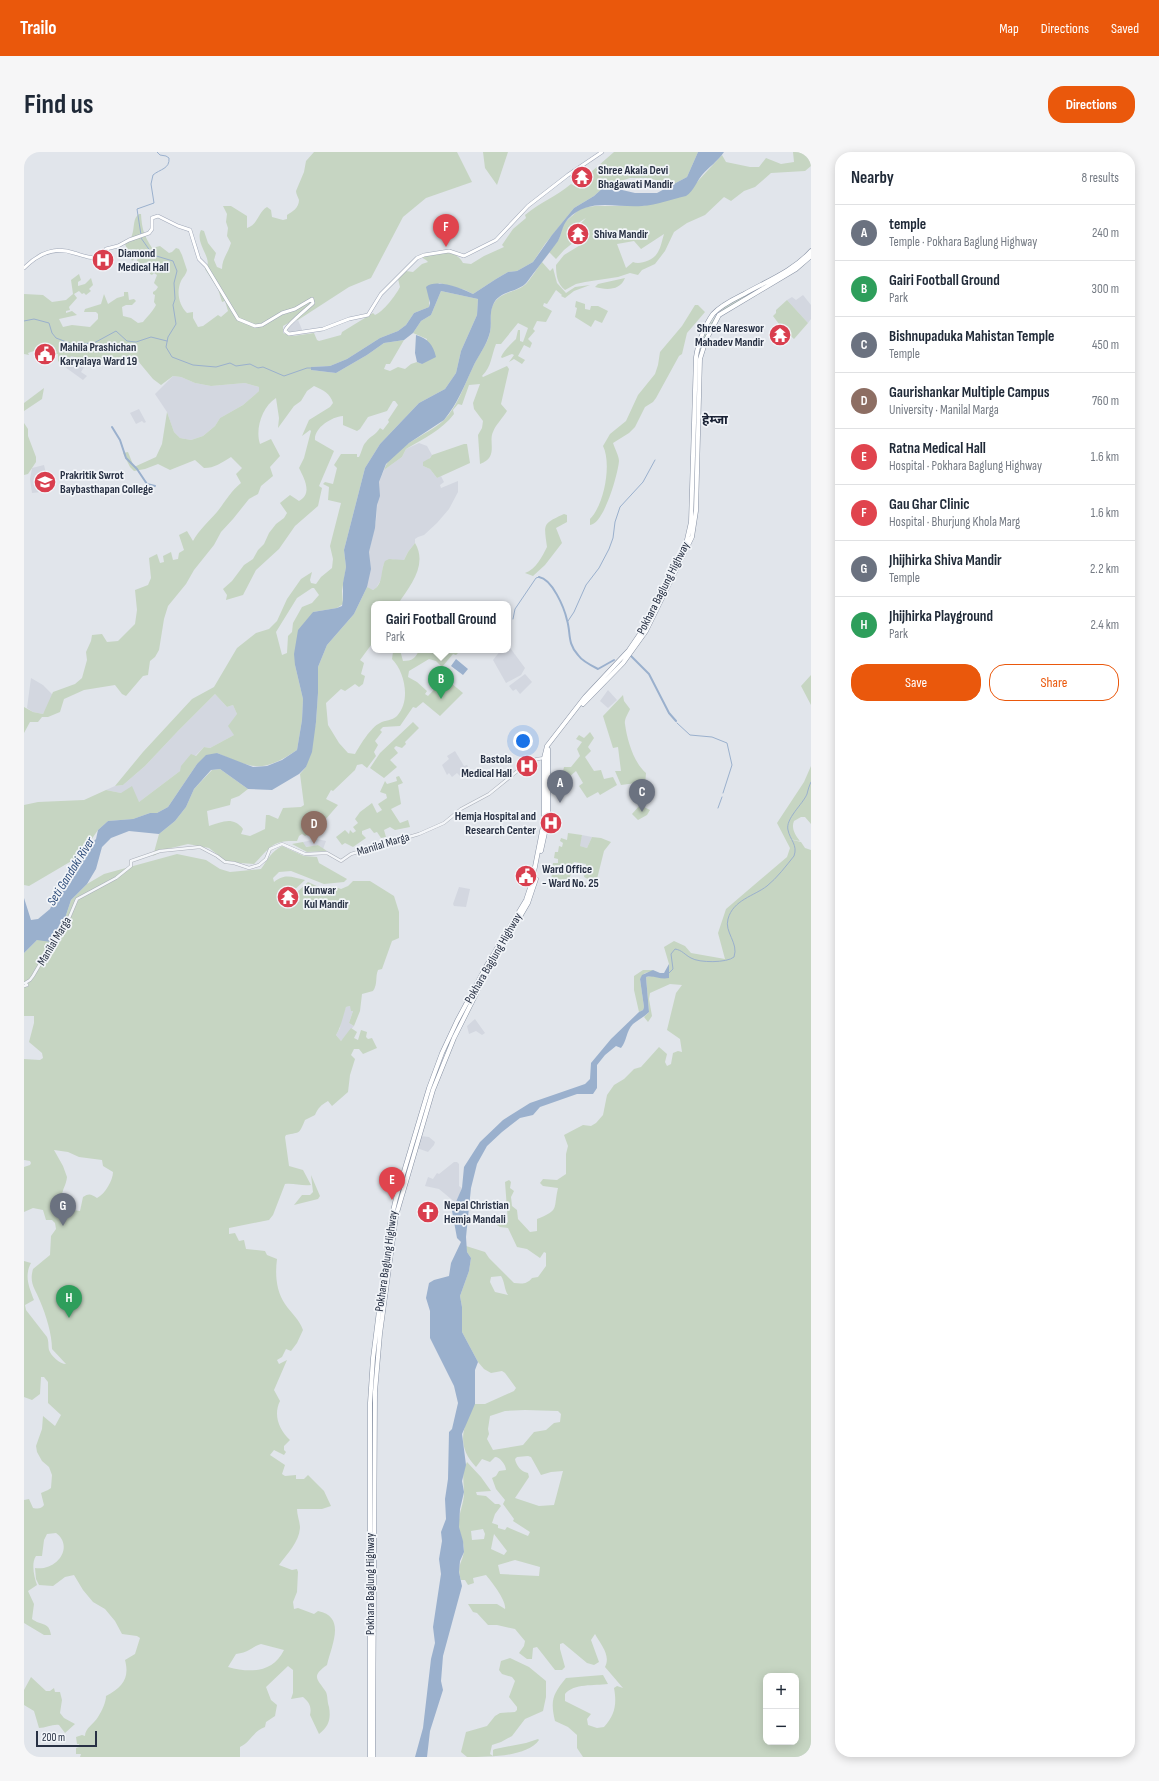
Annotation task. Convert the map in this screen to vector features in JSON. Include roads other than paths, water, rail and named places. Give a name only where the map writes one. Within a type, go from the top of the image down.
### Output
[{"type":"highway","name":"Pokhara Baglung Highway","points":[[373,1757],[374,1392],[380,1334],[397,1209],[435,1082],[454,1038],[483,980],[531,896],[546,821],[546,750],[550,742],[585,697],[630,648],[640,634],[689,538],[691,522],[696,357],[699,344],[714,313],[726,304],[792,267],[811,251]]},
{"type":"highway","name":"Pokhara Baglung Highway","points":[[546,758],[549,747],[566,724],[588,698],[623,663],[646,631],[692,537],[696,511],[700,359],[703,347],[715,321],[722,312],[796,269],[811,256]]},
{"type":"highway","name":"Pokhara Baglung Highway","points":[[370,1757],[370,1403],[373,1358],[390,1229],[396,1198],[435,1069],[448,1039],[482,975],[529,893],[546,821]]},
{"type":"highway","points":[[482,975],[483,980]]},
{"type":"main road","points":[[24,268],[31,262],[52,250],[61,249],[87,258],[102,256],[106,248],[118,246],[129,240],[145,235],[152,229],[152,219],[154,216],[161,217],[178,226],[190,230],[200,261],[206,266],[238,319],[242,322],[255,326],[262,325],[282,313],[295,309],[312,299],[313,303],[299,317],[286,326],[285,329],[285,332],[290,334],[304,333],[330,327],[368,315],[381,294],[411,262],[420,256],[449,251],[464,256],[492,243],[528,206],[568,175],[602,152]]},
{"type":"street","name":"Manilal Marga","points":[[24,986],[27,985],[25,982],[30,980],[50,950],[62,927],[69,918],[77,899],[116,878],[131,866],[131,861],[160,851],[200,847],[225,862],[234,862],[249,868],[259,865],[266,859],[270,848],[282,844],[310,855],[327,853],[341,861],[351,854],[419,834],[444,823],[461,809],[489,794],[531,760],[546,758]]},
{"type":"water","points":[[698,152],[724,152],[702,175],[691,192],[686,196],[642,206],[594,206],[576,212],[568,219],[564,224],[558,241],[527,282],[523,286],[504,294],[496,300],[492,308],[489,337],[464,388],[449,414],[444,420],[409,443],[386,464],[379,482],[380,496],[377,505],[375,528],[369,552],[371,569],[367,587],[354,614],[327,645],[318,667],[316,722],[312,752],[306,767],[299,774],[272,790],[248,789],[220,769],[211,770],[194,789],[186,807],[175,821],[159,834],[129,831],[111,838],[102,847],[96,869],[87,884],[71,900],[64,921],[51,942],[37,940],[24,953],[24,898],[31,920],[38,919],[50,909],[60,887],[80,856],[96,839],[98,830],[108,821],[133,819],[150,813],[157,813],[168,807],[197,764],[206,755],[217,753],[253,767],[267,766],[282,760],[297,750],[302,720],[303,699],[294,654],[298,630],[313,612],[342,606],[343,583],[346,567],[344,550],[365,468],[380,444],[419,403],[445,389],[456,373],[461,351],[477,315],[478,299],[441,291],[431,315],[421,321],[413,333],[404,340],[384,343],[336,373],[311,370],[311,367],[330,366],[347,359],[380,338],[398,331],[406,325],[414,313],[429,307],[430,303],[426,287],[430,285],[450,285],[473,294],[508,272],[517,271],[533,262],[574,208],[594,196],[605,186],[635,193],[657,193],[687,177]]},
{"type":"water","points":[[416,335],[424,338],[429,343],[436,357],[422,364],[417,362],[415,353]]},
{"type":"water","points":[[456,659],[468,669],[463,675],[451,666]]},
{"type":"water","points":[[669,964],[669,978],[646,977],[649,1012],[633,1024],[621,1048],[616,1046],[605,1055],[597,1065],[597,1088],[593,1094],[577,1094],[540,1107],[533,1115],[520,1118],[487,1146],[477,1164],[471,1188],[466,1237],[467,1252],[471,1258],[469,1271],[460,1296],[462,1307],[462,1332],[478,1362],[475,1370],[475,1404],[462,1434],[466,1465],[462,1481],[464,1492],[460,1509],[459,1527],[464,1552],[460,1561],[459,1572],[462,1586],[443,1656],[441,1681],[443,1690],[430,1731],[427,1757],[415,1757],[423,1728],[431,1659],[435,1643],[433,1627],[441,1574],[439,1559],[442,1541],[441,1532],[446,1519],[445,1499],[448,1479],[449,1432],[452,1429],[458,1403],[454,1386],[430,1338],[430,1311],[426,1298],[429,1283],[449,1276],[451,1263],[461,1242],[457,1238],[452,1211],[462,1188],[464,1167],[480,1142],[503,1120],[530,1103],[585,1084],[590,1079],[591,1063],[611,1039],[639,1012],[643,1010],[644,1007],[640,979],[642,975],[653,970],[664,973]]},
{"type":"waterway","points":[[141,235],[137,209],[154,203],[151,184],[153,175],[166,167],[169,162],[169,158],[160,155],[157,152]]},
{"type":"waterway","points":[[141,238],[153,255],[173,261],[177,271],[174,283],[175,299],[173,305],[176,324],[168,337],[166,347],[172,357],[193,365],[216,367],[230,363],[236,366],[250,364],[258,368],[263,367],[284,376],[307,368],[312,368]]},
{"type":"waterway","points":[[24,321],[34,319],[49,323],[52,333],[56,338],[72,344],[94,343],[116,331],[127,341],[136,342],[151,337],[167,341]]},
{"type":"waterway","points":[[112,427],[120,440],[126,458],[137,469],[147,484],[155,486]]},
{"type":"waterway","points":[[568,621],[574,612],[586,585],[599,568],[609,549],[620,507],[643,482],[655,460]]},
{"type":"waterway","points":[[513,619],[515,609],[536,578],[539,577]]},
{"type":"waterway","points":[[539,577],[544,579],[557,594],[567,620],[572,646],[580,657],[598,669],[614,660]]},
{"type":"waterway","points":[[630,655],[649,674],[669,713],[676,721]]},
{"type":"waterway","points":[[677,723],[690,735],[712,737],[727,743],[732,765],[723,793]]},
{"type":"waterway","points":[[669,973],[673,969],[671,954],[675,949],[682,951],[695,960],[700,961],[719,961],[734,957],[735,947],[728,928],[728,919],[734,907],[744,899],[762,890],[771,883],[794,856],[795,849],[788,830],[789,821],[805,798],[811,782]]},
{"type":"waterway","points":[[718,808],[722,797]]},
{"type":"place","name":"Shree Akala Devi Bhagawati Mandir","points":[[582,177]]},
{"type":"place","name":"Shiva Mandir","points":[[578,234]]},
{"type":"place","name":"Gau Ghar Clinic","points":[[446,247]]},
{"type":"place","name":"Diamond Medical Hall","points":[[103,260]]},
{"type":"place","name":"Shree Nareswor Mahadev Mandir","points":[[780,335]]},
{"type":"place","name":"Mahila Prashichan Karyalaya Ward 19","points":[[45,354]]},
{"type":"place","name":"Prakritik Swrot Baybasthapan College","points":[[45,482]]},
{"type":"place","name":"Gairi Football Ground","points":[[441,699]]},
{"type":"place","name":"Bastola Medical Hall","points":[[527,766]]},
{"type":"place","name":"temple","points":[[560,803]]},
{"type":"place","name":"Bishnupaduka Mahistan Temple","points":[[642,812]]},
{"type":"place","name":"Hemja Hospital and Research Center","points":[[551,823]]},
{"type":"place","name":"Gaurishankar Multiple Campus","points":[[314,844]]},
{"type":"place","name":"Ward Office - Ward No. 25","points":[[526,876]]},
{"type":"place","name":"Kunwar Kul Mandir","points":[[288,897]]},
{"type":"place","name":"Ratna Medical Hall","points":[[392,1200]]},
{"type":"place","name":"Nepal Christian Hemja Mandali","points":[[428,1212]]},
{"type":"place","name":"Jhijhirka Shiva Mandir","points":[[63,1226]]},
{"type":"place","name":"Jhijhirka Playground","points":[[69,1318]]},
{"type":"district","name":"हेम्जा","points":[[715,419]]},
{"type":"water label","name":"Seti Gandaki River","points":[[70,871]]}]
